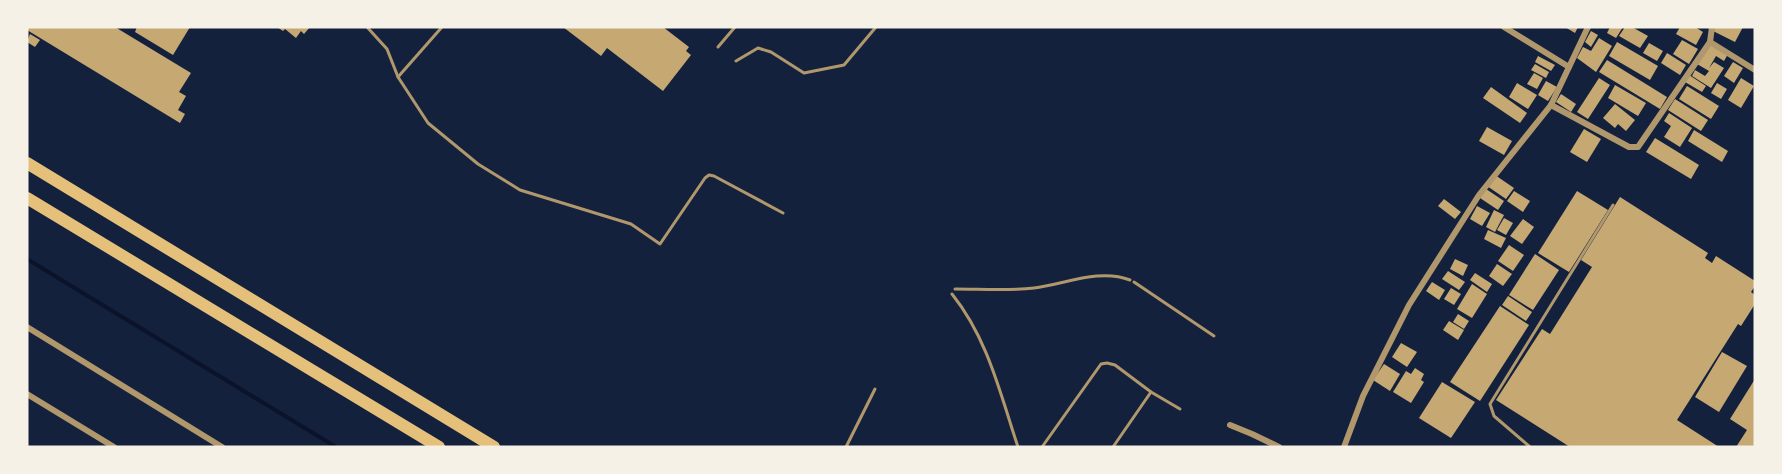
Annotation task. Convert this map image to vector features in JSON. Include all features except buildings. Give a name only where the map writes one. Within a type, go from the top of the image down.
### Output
[{"type":"highway","points":[[27,163],[494,447]]},
{"type":"highway","points":[[27,198],[439,447]]},
{"type":"street","points":[[1504,27],[1569,67]]},
{"type":"street","points":[[1344,447],[1363,396],[1409,305],[1479,195],[1551,105],[1588,27]]},
{"type":"street","points":[[1551,105],[1629,147],[1638,147],[1710,42],[1712,27]]},
{"type":"street","points":[[1710,42],[1755,70]]},
{"type":"street","points":[[27,327],[222,447]]},
{"type":"street","points":[[27,393],[114,447]]},
{"type":"street","points":[[1230,425],[1279,447]]},
{"type":"lane","points":[[367,27],[387,49],[398,77],[428,123],[478,164],[520,190],[631,224],[660,244],[709,175],[783,213]]},
{"type":"lane","points":[[398,77],[442,27]]},
{"type":"lane","points":[[718,46],[735,27]]},
{"type":"lane","points":[[736,61],[758,48],[771,52],[804,73],[838,68],[844,65],[876,27]]},
{"type":"lane","points":[[1530,447],[1494,416],[1490,404],[1613,205]]},
{"type":"lane","points":[[955,289],[1032,288],[1101,276],[1121,277],[1132,281],[1214,336]]},
{"type":"lane","points":[[952,294],[968,314],[993,366],[1018,447]]},
{"type":"lane","points":[[1042,447],[1101,364],[1115,365],[1150,392],[1180,409]]},
{"type":"lane","points":[[846,447],[875,389]]},
{"type":"lane","points":[[1113,447],[1150,392]]},
{"type":"waterway","points":[[27,259],[336,447]]}]
